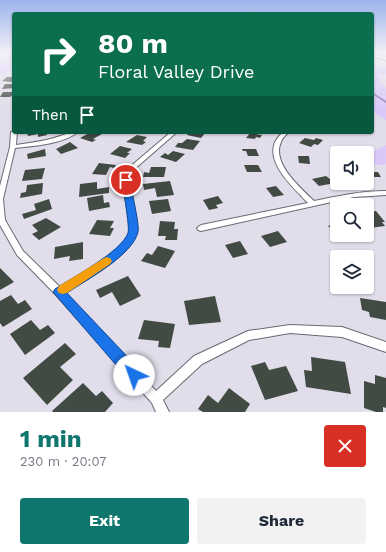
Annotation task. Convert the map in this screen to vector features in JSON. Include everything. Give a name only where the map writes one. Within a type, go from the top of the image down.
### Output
[{"type":"street","points":[[14,134],[13,147],[0,199],[1,220],[20,253],[59,292],[156,398],[163,412]]},
{"type":"street","points":[[13,147],[45,142],[72,134]]},
{"type":"street","points":[[59,292],[109,260],[125,246],[134,232],[126,180],[127,172],[172,134]]},
{"type":"street","points":[[284,134],[277,144],[276,156],[286,175],[312,204]]},
{"type":"street","points":[[201,228],[354,195],[386,193]]},
{"type":"street","points":[[156,398],[198,360],[248,336],[290,328],[342,332],[386,347]]},
{"type":"shaded area","points":[[0,72],[8,72],[0,75]]},
{"type":"shaded area","points":[[374,72],[386,72],[386,74],[378,75],[382,84],[386,88],[386,120],[374,112]]},
{"type":"shaded area","points":[[386,145],[386,164],[374,164],[374,151]]},
{"type":"building","points":[[7,77],[12,77],[11,82],[2,81]]},
{"type":"building","points":[[5,84],[12,84],[12,88],[2,89]]},
{"type":"building","points":[[3,92],[12,92],[12,96],[10,97],[0,97]]},
{"type":"building","points":[[28,134],[38,134],[28,136]]},
{"type":"building","points":[[38,134],[47,135],[38,137]]},
{"type":"building","points":[[87,134],[102,134],[93,139],[96,140],[92,142],[80,138]]},
{"type":"building","points":[[188,134],[204,134],[201,138],[187,135]]},
{"type":"building","points":[[249,134],[262,135],[260,138],[256,137],[255,139],[246,138]]},
{"type":"building","points":[[137,135],[147,137],[143,141],[146,142],[142,145],[126,142]]},
{"type":"building","points":[[305,138],[314,140],[316,138],[323,140],[318,145],[314,144],[311,147],[299,143]]},
{"type":"building","points":[[187,139],[200,141],[193,150],[175,147],[178,143],[182,143]]},
{"type":"building","points":[[70,142],[78,148],[61,154],[56,149]]},
{"type":"building","points":[[120,146],[132,149],[127,153],[130,153],[125,158],[110,154]]},
{"type":"building","points":[[45,149],[46,156],[28,159],[27,154]]},
{"type":"building","points":[[242,149],[256,149],[259,156],[248,156],[246,151],[243,151]]},
{"type":"building","points":[[173,151],[185,154],[176,162],[160,157],[165,153],[168,155]]},
{"type":"building","points":[[298,156],[309,156],[310,164],[299,163]]},
{"type":"building","points":[[99,163],[116,165],[114,168],[110,167],[106,175],[92,174]]},
{"type":"building","points":[[244,165],[258,165],[262,172],[247,172]]},
{"type":"building","points":[[151,167],[166,167],[164,177],[143,177],[144,172],[149,173]]},
{"type":"building","points":[[45,168],[42,179],[22,181],[25,170]]},
{"type":"building","points":[[374,172],[378,172],[381,177],[374,177]]},
{"type":"building","points":[[326,176],[330,179],[330,184],[319,186],[312,179]]},
{"type":"building","points":[[170,181],[174,195],[157,197],[155,188],[144,190],[143,184]]},
{"type":"building","points":[[97,182],[97,189],[109,187],[109,193],[79,197],[80,184]]},
{"type":"building","points":[[43,183],[42,194],[20,198],[21,193],[26,192],[27,185]]},
{"type":"building","points":[[276,186],[284,195],[273,197],[266,188]]},
{"type":"building","points":[[103,195],[104,203],[109,202],[110,207],[89,211],[87,198]]},
{"type":"building","points":[[218,196],[223,203],[216,205],[218,208],[209,210],[203,200]]},
{"type":"building","points":[[49,199],[52,209],[24,219],[22,214],[36,210],[34,204]]},
{"type":"building","points":[[168,199],[171,211],[152,214],[149,201]]},
{"type":"building","points":[[374,211],[376,211],[385,222],[382,222],[385,226],[374,227]]},
{"type":"building","points":[[46,218],[61,227],[39,240],[32,234],[38,231],[32,225]]},
{"type":"building","points":[[97,220],[114,221],[110,228],[114,228],[110,236],[89,234]]},
{"type":"building","points":[[160,221],[175,222],[174,229],[178,229],[177,240],[165,240],[166,236],[158,236]]},
{"type":"building","points":[[278,231],[287,242],[270,247],[261,236]]},
{"type":"building","points":[[240,241],[248,254],[233,258],[225,245]]},
{"type":"building","points":[[83,242],[83,259],[69,261],[70,256],[54,259],[55,247]]},
{"type":"building","points":[[158,246],[175,251],[165,268],[141,261],[147,253],[152,255]]},
{"type":"building","points":[[0,268],[14,282],[0,290]]},
{"type":"building","points":[[128,276],[141,296],[120,306],[112,292],[100,298],[96,290]]},
{"type":"building","points":[[11,295],[18,304],[25,300],[32,309],[3,327],[0,323],[0,301]]},
{"type":"building","points":[[215,296],[221,322],[189,325],[184,301]]},
{"type":"building","points":[[360,298],[386,302],[386,320],[370,317],[369,312],[362,310]]},
{"type":"building","points":[[31,320],[40,330],[48,325],[55,333],[25,355],[10,334]]},
{"type":"building","points":[[144,320],[175,324],[170,348],[158,347],[159,341],[138,339]]},
{"type":"building","points":[[65,343],[76,354],[60,367],[73,380],[47,405],[23,378]]},
{"type":"building","points":[[311,357],[345,362],[351,394],[306,387],[304,370],[312,371]]},
{"type":"building","points":[[265,362],[269,370],[286,366],[298,391],[265,400],[251,366]]},
{"type":"building","points":[[375,375],[386,378],[386,408],[383,407],[383,412],[376,412],[364,408],[364,381],[375,384]]},
{"type":"building","points":[[83,383],[96,396],[102,391],[113,403],[105,412],[52,411]]},
{"type":"building","points":[[229,388],[250,404],[245,412],[203,412],[198,409],[208,395],[218,403]]},
{"type":"waterway","points":[[374,94],[386,102]]},
{"type":"slow traffic","points":[[63,290],[106,261]]},
{"type":"route","points":[[126,180],[134,232],[125,246],[109,260],[59,292],[134,375]]}]
